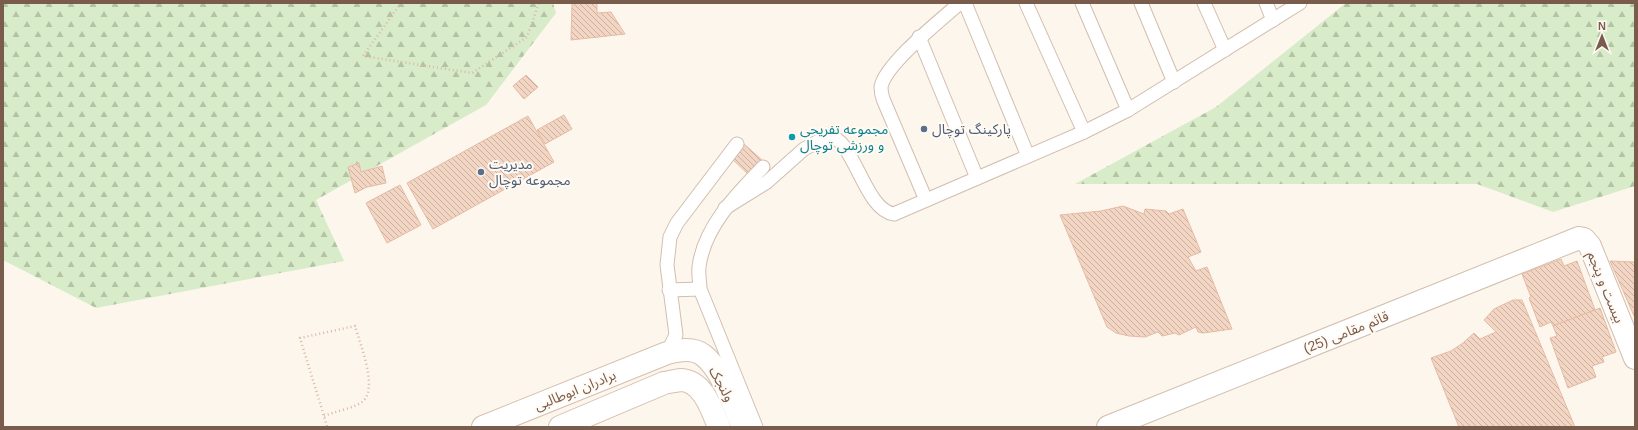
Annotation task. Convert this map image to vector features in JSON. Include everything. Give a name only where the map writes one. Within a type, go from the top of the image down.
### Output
[{"type":"street","name":"قائم مقامی (25)","points":[[1108,427],[1574,240],[1584,240]]},
{"type":"street","name":"بیست و پنجم","points":[[1584,240],[1590,246],[1635,358]]},
{"type":"street","name":"ولنجک","points":[[667,353],[681,350],[702,354],[717,370],[743,427]]},
{"type":"street","name":"برادران ابوطالبی","points":[[483,427],[667,353]]},
{"type":"street","name":"برادران ابوطالبی","points":[[560,427],[664,383],[681,380],[696,386],[708,402]]},
{"type":"street","name":"ولنجک","points":[[708,402],[719,427]]},
{"type":"lane","points":[[926,200],[883,100],[881,87],[888,72],[919,37],[960,3]]},
{"type":"lane","points":[[965,3],[1028,156]]},
{"type":"lane","points":[[1026,3],[1084,132]]},
{"type":"lane","points":[[1082,3],[1128,110]]},
{"type":"lane","points":[[1141,3],[1174,82]]},
{"type":"lane","points":[[1204,3],[1225,50]]},
{"type":"lane","points":[[1266,3],[1273,20]]},
{"type":"lane","points":[[725,208],[767,182],[804,149],[830,135],[840,142],[877,204],[886,213],[894,214],[1084,132],[1128,110],[1300,3]]},
{"type":"lane","points":[[919,37],[977,178]]},
{"type":"lane","points":[[667,353],[676,335],[669,290],[667,265],[670,237],[677,223],[736,144]]},
{"type":"lane","points":[[756,427],[700,289],[699,268],[705,242],[725,208],[763,167]]},
{"type":"lane","points":[[669,290],[700,289]]},
{"type":"path","points":[[401,3],[363,56],[472,73],[527,37],[538,3]]},
{"type":"path","points":[[324,416],[361,402],[368,393],[370,382],[355,326],[300,338],[327,427]]},
{"type":"green space","points":[[3,3],[553,3],[556,13],[486,105],[316,200],[344,261],[96,308],[3,260]]},
{"type":"green space","points":[[1346,3],[1635,3],[1635,186],[1553,212],[1477,184],[1075,184],[1216,107]]},
{"type":"building","points":[[572,3],[597,3],[597,13],[611,12],[625,34],[571,40]]},
{"type":"building","points":[[526,75],[538,87],[524,99],[513,86]]},
{"type":"building","points":[[564,115],[572,129],[545,144],[537,130]]},
{"type":"building","name":"مدیریت مجموعه توچال","points":[[528,116],[554,162],[433,229],[407,183]]},
{"type":"building","points":[[744,144],[762,160],[748,174],[731,158]]},
{"type":"building","points":[[359,163],[361,172],[382,166],[386,183],[367,187],[355,193],[348,167]]},
{"type":"building","points":[[400,185],[421,225],[387,243],[366,203]]},
{"type":"building","points":[[1123,206],[1144,214],[1145,209],[1166,211],[1169,214],[1183,209],[1201,252],[1188,257],[1196,271],[1207,267],[1232,329],[1203,333],[1198,332],[1196,327],[1179,335],[1175,333],[1162,336],[1158,332],[1145,337],[1116,333],[1107,327],[1060,215],[1101,211]]},
{"type":"building","points":[[1561,259],[1564,266],[1577,261],[1595,310],[1553,326],[1551,322],[1540,327],[1522,274]]},
{"type":"building","points":[[1610,261],[1635,262],[1635,318]]},
{"type":"building","points":[[1513,300],[1522,300],[1575,427],[1459,427],[1431,358],[1451,351],[1474,333],[1480,339],[1496,332],[1484,320],[1494,309]]},
{"type":"building","points":[[1600,308],[1616,352],[1602,357],[1604,362],[1592,366],[1596,377],[1568,388],[1550,338],[1557,336],[1553,326]]},
{"type":"place","name":"پارکینگ توچال","points":[[924,129]]},
{"type":"place","name":"مجموعه تفریحی و ورزشی توچال","points":[[792,137]]},
{"type":"place","name":"مدیریت مجموعه توچال","points":[[481,172]]}]
